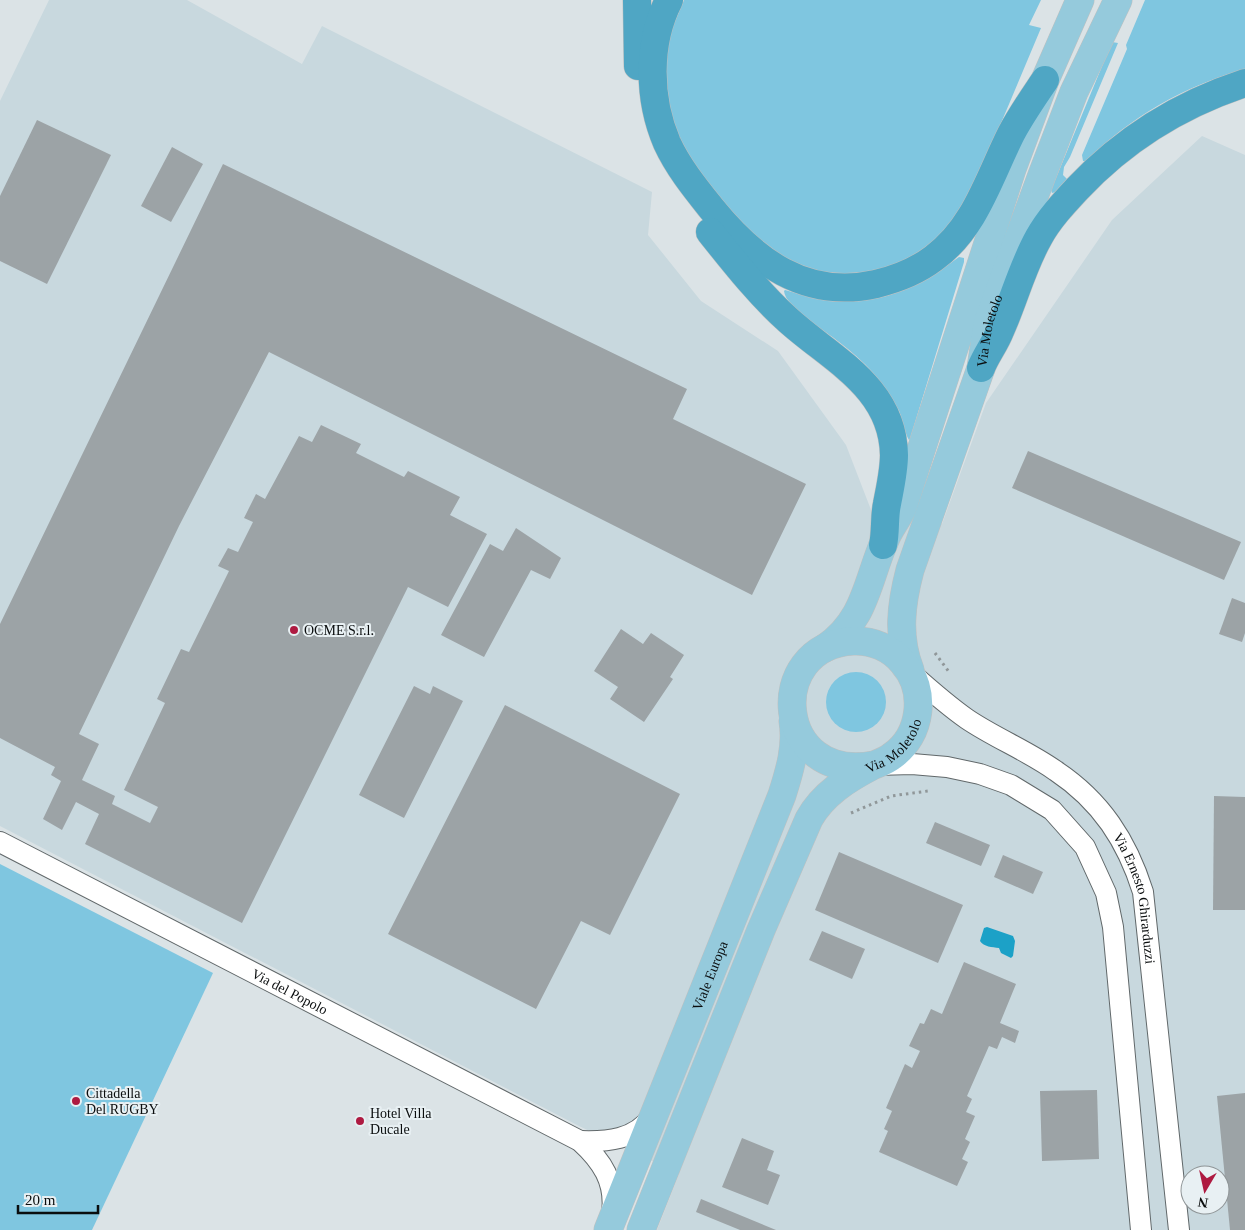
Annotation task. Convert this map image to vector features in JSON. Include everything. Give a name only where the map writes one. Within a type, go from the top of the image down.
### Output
[{"type":"highway","points":[[636,0],[638,66],[643,113],[650,139],[667,175],[688,205],[753,284],[788,320],[856,375],[874,397],[886,418],[891,430],[894,454],[883,545]]},
{"type":"highway","points":[[669,0],[660,21],[656,37],[654,84],[659,118],[673,155],[693,186],[742,243],[775,268],[814,284],[848,288],[882,282],[916,270],[940,254],[954,241],[969,222],[1012,133],[1045,80]]},
{"type":"highway","points":[[981,368],[1000,332],[1031,253],[1051,218],[1063,204],[1102,165],[1143,132],[1188,106],[1245,83]]},
{"type":"main road","name":"Via Moletolo","points":[[1080,0],[1045,80],[992,229],[904,504],[883,545],[858,614],[841,635],[804,666],[794,685],[792,695],[793,716],[796,727],[806,745],[823,759],[842,766],[853,768],[874,765],[888,758],[901,749],[916,722],[919,707],[918,691],[904,656],[902,638],[902,609],[906,583],[981,368],[988,322],[1054,143],[1098,39],[1118,0]]},
{"type":"main road","name":"Via Moletolo","points":[[819,652],[829,646],[843,642],[859,640],[870,642],[897,656],[910,672]]},
{"type":"main road","name":"Viale Europa","points":[[609,1226],[782,794],[793,754],[793,716]]},
{"type":"main road","points":[[641,1230],[761,930],[809,819],[818,804],[837,787],[874,765]]},
{"type":"street","name":"Via Ernesto Ghirarduzzi","points":[[910,672],[942,701],[968,720],[1056,770],[1079,788],[1108,819],[1123,842],[1143,892],[1179,1230]]},
{"type":"street","name":"Via Ernesto Ghirarduzzi","points":[[874,765],[912,764],[947,767],[980,774],[1011,785],[1052,810],[1085,847],[1106,893],[1113,927],[1141,1230]]},
{"type":"street","name":"Via del Popolo","points":[[0,842],[580,1141],[593,1153],[605,1169],[612,1187],[614,1201],[609,1226]]},
{"type":"street","name":"Via del Popolo","points":[[580,1141],[616,1139],[636,1132],[646,1124],[655,1111]]},
{"type":"shaded area","points":[[49,0],[187,0],[302,64],[322,26],[652,192],[648,235],[701,301],[778,351],[846,445],[873,515],[942,524],[986,403],[1112,220],[1202,136],[1245,155],[1245,1230],[657,1230],[679,1174],[579,1126],[0,826],[0,101]]},
{"type":"shaded area","points":[[684,0],[1041,0],[1029,25],[1041,28],[980,173],[954,223],[920,252],[892,267],[862,274],[834,275],[808,269],[785,259],[747,232],[684,152],[671,113],[666,79],[668,38]]},
{"type":"shaded area","points":[[1145,0],[1245,0],[1245,69],[1202,84],[1160,104],[1121,130],[1087,161],[1083,161],[1082,155],[1127,49],[1126,45]]},
{"type":"shaded area","points":[[1112,42],[1118,43],[1070,157],[1064,167],[1063,175],[1067,179],[1056,192],[1052,193],[1051,190]]},
{"type":"shaded area","points":[[959,257],[964,258],[964,262],[909,440],[899,411],[880,381],[857,357],[799,312],[786,297],[784,291],[834,300],[856,301],[877,298],[897,293],[917,284]]},
{"type":"shaded area","points":[[856,672],[872,677],[877,681],[881,686],[886,702],[881,718],[877,723],[872,727],[856,732],[840,727],[835,723],[831,718],[826,702],[831,686],[835,681],[840,677]]},
{"type":"shaded area","name":"Cittadella Del RUGBY","points":[[0,864],[213,973],[92,1230],[0,1230]]},
{"type":"shaded area","points":[[987,927],[1013,936],[1015,941],[1011,958],[1001,953],[999,948],[986,946],[980,941],[984,928]]},
{"type":"building","points":[[37,120],[111,155],[47,284],[0,261],[0,196]]},
{"type":"building","points":[[172,147],[203,164],[171,222],[141,206]]},
{"type":"building","points":[[223,164],[687,389],[673,419],[806,484],[752,595],[269,352],[179,526],[79,734],[99,744],[82,780],[115,796],[112,804],[150,823],[158,807],[124,790],[165,703],[157,699],[181,649],[189,652],[229,571],[218,566],[228,548],[238,552],[253,522],[244,518],[256,494],[265,499],[299,436],[312,442],[321,425],[361,444],[356,453],[404,477],[408,471],[460,497],[450,515],[487,534],[448,607],[408,587],[242,923],[85,844],[99,814],[76,802],[62,830],[43,819],[61,781],[51,775],[55,767],[0,738],[0,624]]},
{"type":"building","points":[[1028,451],[1241,542],[1224,580],[1012,488]]},
{"type":"building","points":[[516,528],[561,558],[550,579],[531,570],[484,657],[441,635],[490,544],[503,551]]},
{"type":"building","points":[[1232,598],[1245,603],[1245,633],[1242,642],[1219,634]]},
{"type":"building","points":[[621,629],[643,644],[651,633],[684,655],[670,677],[673,679],[644,722],[610,699],[618,687],[594,671]]},
{"type":"building","points":[[414,686],[430,694],[433,686],[463,701],[404,818],[359,795]]},
{"type":"building","points":[[505,705],[680,794],[610,935],[581,921],[536,1009],[388,934]]},
{"type":"building","points":[[1214,796],[1245,797],[1245,910],[1213,910]]},
{"type":"building","points":[[935,822],[990,845],[981,866],[926,843]]},
{"type":"building","points":[[839,852],[963,905],[938,963],[815,910]]},
{"type":"building","points":[[1003,855],[1043,872],[1033,894],[994,877]]},
{"type":"building","points":[[822,931],[865,949],[852,979],[809,960]]},
{"type":"building","points":[[964,962],[1016,984],[1000,1023],[1019,1031],[1015,1043],[1002,1037],[997,1049],[989,1046],[967,1096],[972,1099],[966,1112],[975,1116],[965,1139],[970,1142],[962,1159],[968,1162],[957,1186],[879,1152],[888,1131],[884,1129],[892,1111],[886,1108],[905,1064],[912,1068],[920,1051],[909,1046],[920,1023],[924,1024],[931,1009],[942,1014]]},
{"type":"building","points":[[1097,1090],[1099,1159],[1042,1161],[1040,1091]]},
{"type":"building","points":[[1245,1093],[1245,1230],[1230,1230],[1230,1165],[1224,1165],[1217,1096]]},
{"type":"building","points":[[742,1138],[774,1151],[767,1170],[780,1175],[768,1205],[722,1187]]},
{"type":"building","points":[[701,1199],[776,1230],[740,1230],[696,1212]]},
{"type":"place","name":"OCME S.r.l.","points":[[294,630]]},
{"type":"place","name":"Cittadella Del RUGBY","points":[[76,1101]]},
{"type":"place","name":"Hotel Villa Ducale","points":[[360,1121]]}]
